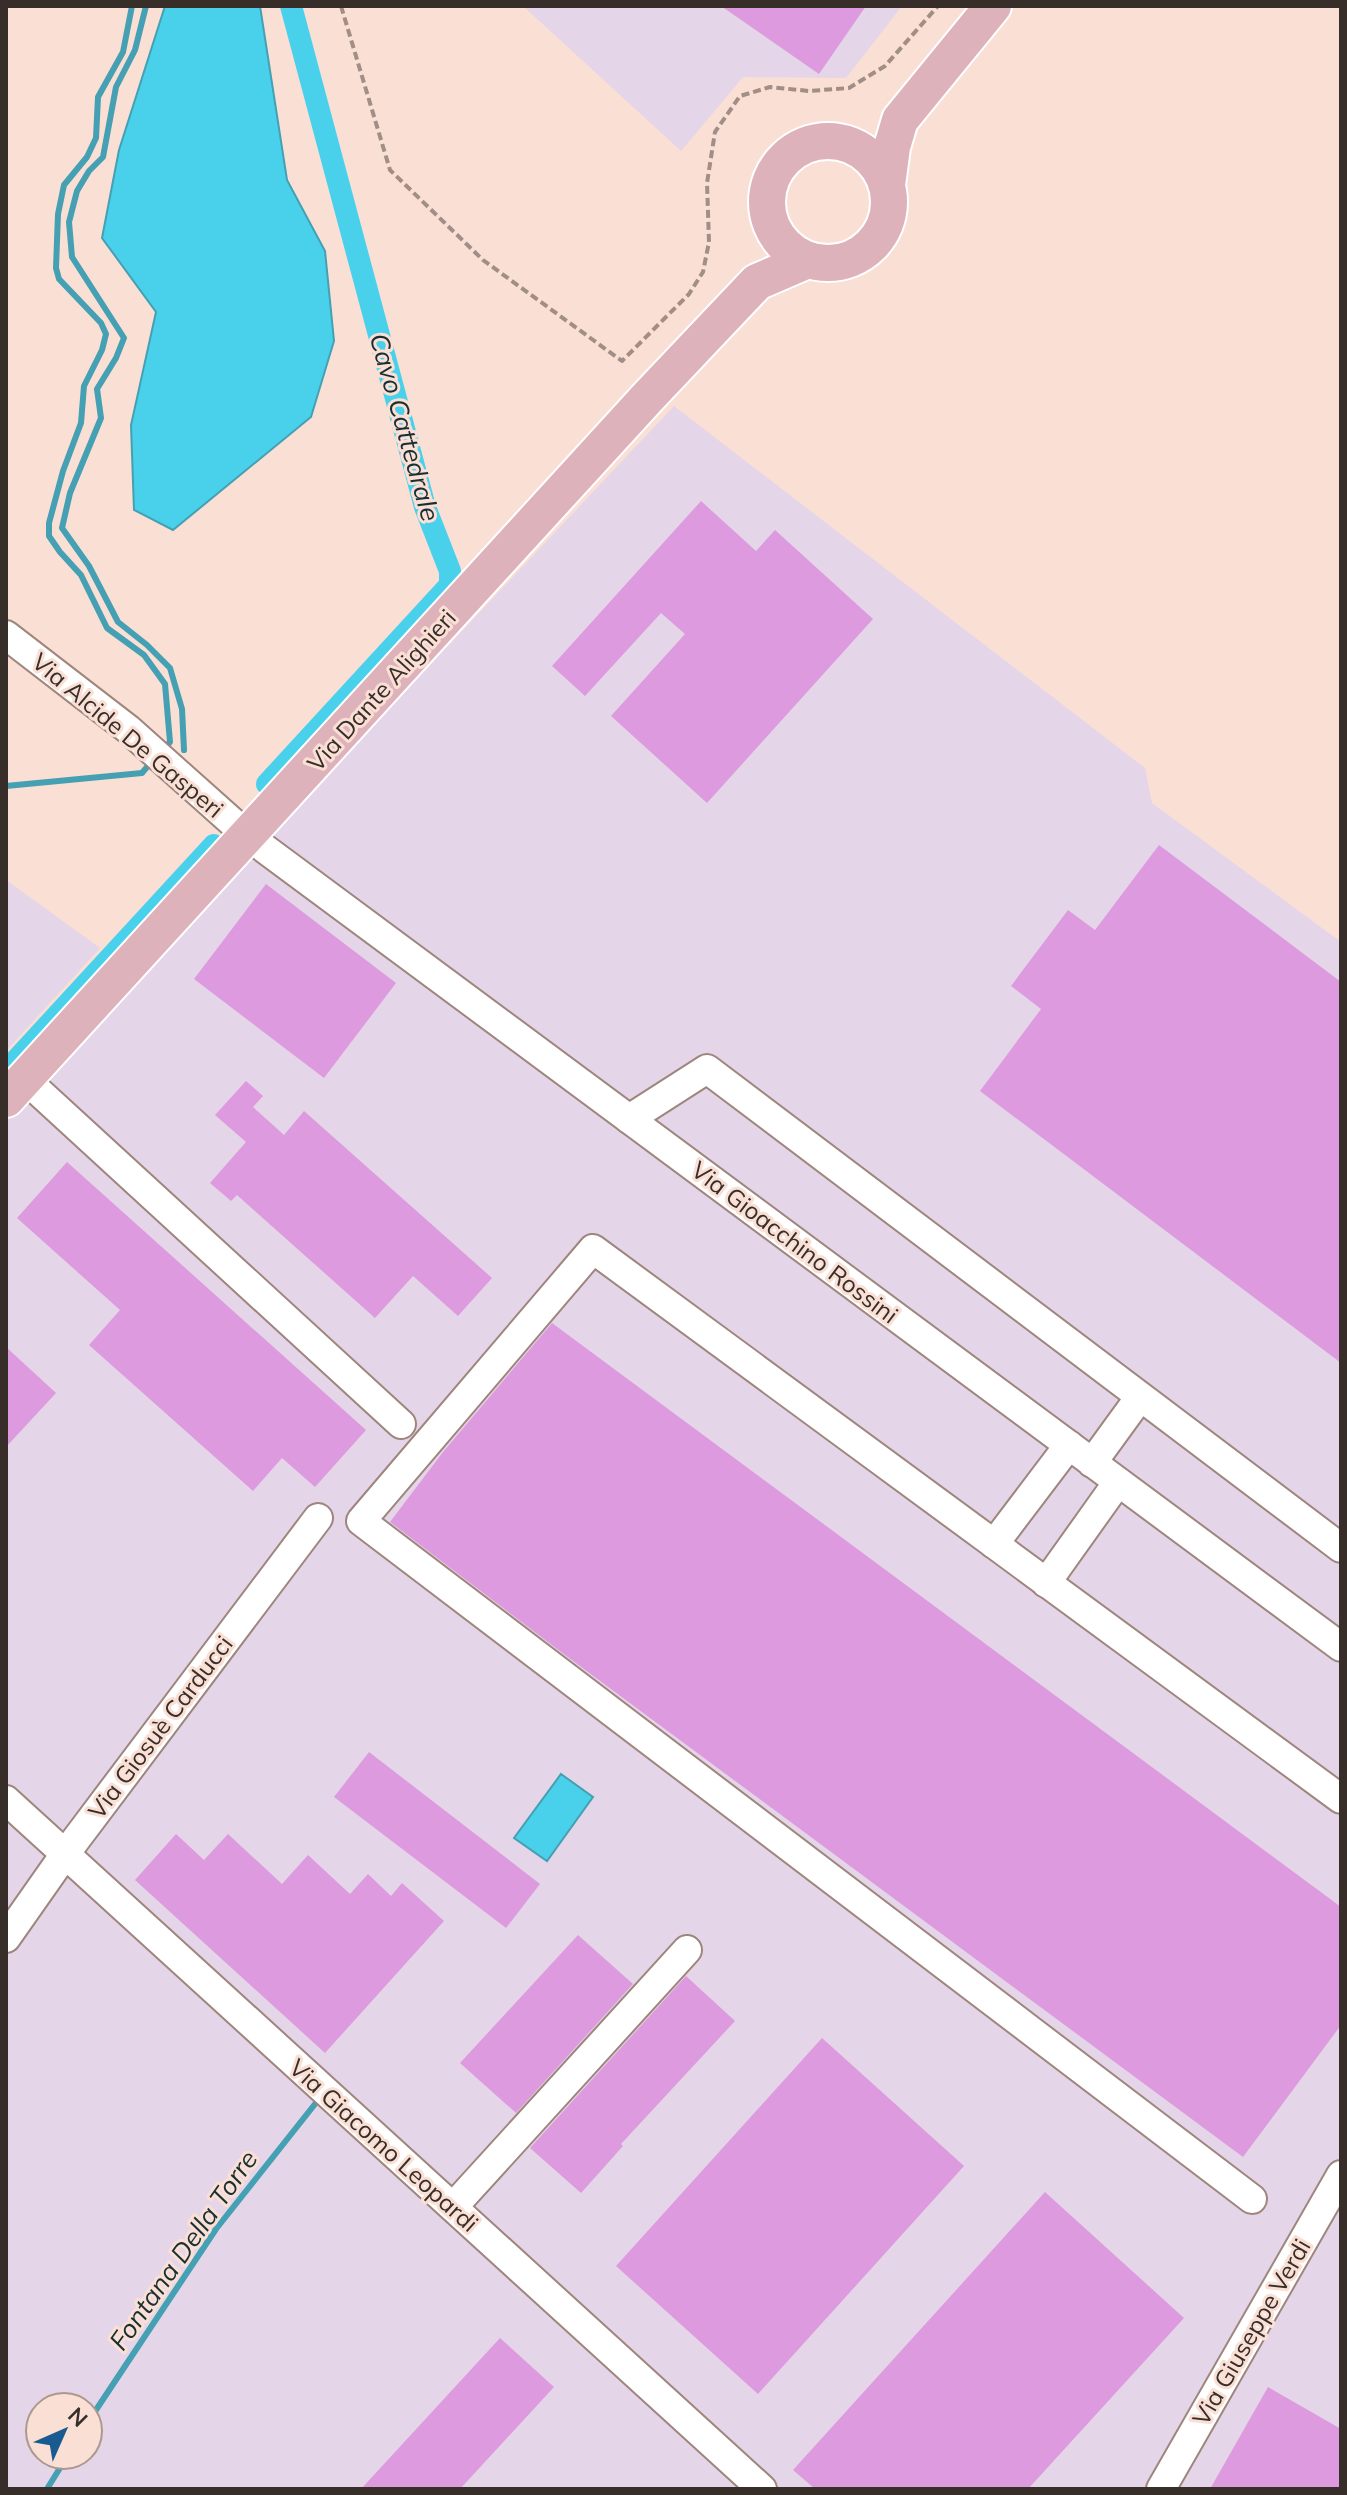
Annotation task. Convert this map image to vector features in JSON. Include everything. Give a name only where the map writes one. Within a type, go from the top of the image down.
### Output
[{"type":"main road","points":[[887,185],[892,147],[900,120],[993,6]]},
{"type":"main road","points":[[844,142],[900,120]]},
{"type":"main road","points":[[830,140],[860,149],[873,160],[887,185],[890,197],[881,234],[868,250],[852,259],[834,264],[808,260],[793,253],[774,232],[768,219],[766,200],[771,179],[781,161],[806,144],[830,140]]},
{"type":"main road","name":"Via Dante Alighieri","points":[[757,282],[774,232]]},
{"type":"main road","name":"Via Dante Alighieri","points":[[15,1089],[249,837],[648,397],[757,282],[808,260]]},
{"type":"street","name":"Via Alcide De Gasperi","points":[[6,635],[157,756],[249,837]]},
{"type":"street","name":"Via Gioacchino Rossini","points":[[249,837],[1341,1647]]},
{"type":"street","points":[[629,1119],[707,1069],[1341,1548]]},
{"type":"street","points":[[15,1089],[401,1424]]},
{"type":"street","points":[[1252,2199],[361,1521],[593,1249],[1341,1799]]},
{"type":"street","points":[[1092,1463],[1140,1397]]},
{"type":"street","points":[[994,1544],[1069,1445]]},
{"type":"street","points":[[1046,1583],[1118,1482]]},
{"type":"street","name":"Via Giosuè Carducci","points":[[6,1938],[65,1854],[318,1518]]},
{"type":"street","name":"Via Giacomo Leopardi","points":[[6,1800],[762,2489]]},
{"type":"street","points":[[453,2207],[687,1950]]},
{"type":"street","name":"Via Giuseppe Verdi","points":[[1161,2489],[1341,2175]]},
{"type":"path","points":[[341,6],[390,170],[483,260],[622,361],[689,294],[703,272],[709,242],[707,183],[715,132],[740,96],[770,87],[809,91],[849,88],[885,66],[938,6]]},
{"type":"shaded area","points":[[523,6],[902,6],[846,78],[743,77],[681,151]]},
{"type":"shaded area","points":[[674,406],[1145,768],[1152,803],[1341,942],[1341,2489],[6,2489],[6,1122],[234,873]]},
{"type":"shaded area","points":[[6,880],[100,948],[6,1051]]},
{"type":"water","points":[[165,6],[260,6],[287,180],[325,251],[334,341],[311,417],[173,530],[134,510],[131,425],[156,312],[102,238],[119,150]]},
{"type":"water","points":[[561,1774],[593,1797],[547,1861],[514,1838]]},
{"type":"building","points":[[721,6],[866,6],[819,74]]},
{"type":"building","points":[[701,501],[756,551],[775,530],[873,619],[707,803],[611,716],[685,634],[661,613],[585,696],[552,666]]},
{"type":"building","points":[[1159,845],[1341,982],[1341,1363],[980,1091],[1041,1009],[1011,986],[1068,910],[1095,930]]},
{"type":"building","points":[[266,884],[396,983],[324,1078],[194,979]]},
{"type":"building","points":[[246,1081],[263,1096],[253,1107],[284,1135],[304,1111],[492,1278],[458,1316],[413,1276],[375,1318],[237,1195],[231,1201],[210,1183],[246,1142],[215,1115]]},
{"type":"building","points":[[67,1162],[366,1430],[315,1487],[282,1458],[253,1491],[89,1345],[120,1310],[17,1218]]},
{"type":"building","points":[[552,1323],[1341,1907],[1341,2025],[1243,2157],[390,1522],[443,1452]]},
{"type":"building","points":[[6,1347],[56,1393],[6,1447]]},
{"type":"building","points":[[369,1752],[540,1884],[506,1928],[334,1797]]},
{"type":"building","points":[[176,1834],[204,1860],[228,1834],[282,1884],[308,1855],[350,1894],[368,1874],[391,1896],[402,1883],[444,1921],[325,2053],[135,1880]]},
{"type":"building","points":[[578,1935],[633,1984],[516,2113],[460,2063]]},
{"type":"building","points":[[686,1976],[735,2021],[621,2144],[623,2146],[581,2193],[530,2148]]},
{"type":"building","points":[[822,2038],[964,2166],[758,2394],[616,2266]]},
{"type":"building","points":[[1045,2192],[1184,2318],[1028,2489],[815,2489],[793,2470]]},
{"type":"building","points":[[500,2338],[554,2387],[460,2489],[361,2489]]},
{"type":"building","points":[[1268,2387],[1341,2429],[1341,2489],[1210,2489]]},
{"type":"waterway","points":[[132,6],[123,52],[98,97],[96,138],[87,157],[64,185],[58,214],[56,268],[59,279],[101,323],[106,334],[102,350],[84,386],[81,423],[63,471],[49,523],[49,536],[81,575],[107,628],[144,655],[165,684],[170,742],[163,750]]},
{"type":"waterway","name":"Fontana Della Torre","points":[[146,6],[135,50],[116,87],[103,157],[89,171],[77,191],[69,222],[72,257],[124,338],[97,389],[101,418],[70,493],[62,528],[89,566],[118,622],[170,668],[182,709],[184,750]]},
{"type":"waterway","name":"Cavo Cattedrale","points":[[267,784],[450,585],[450,571],[425,507],[291,6]]},
{"type":"waterway","points":[[6,786],[142,773],[152,761]]},
{"type":"waterway","name":"Cavo Cattedrale","points":[[6,1071],[214,845]]},
{"type":"waterway","name":"Fontana Della Torre","points":[[104,2398],[216,2229],[315,2104]]},
{"type":"waterway","name":"Fontana Della Torre","points":[[47,2489],[58,2471]]}]
